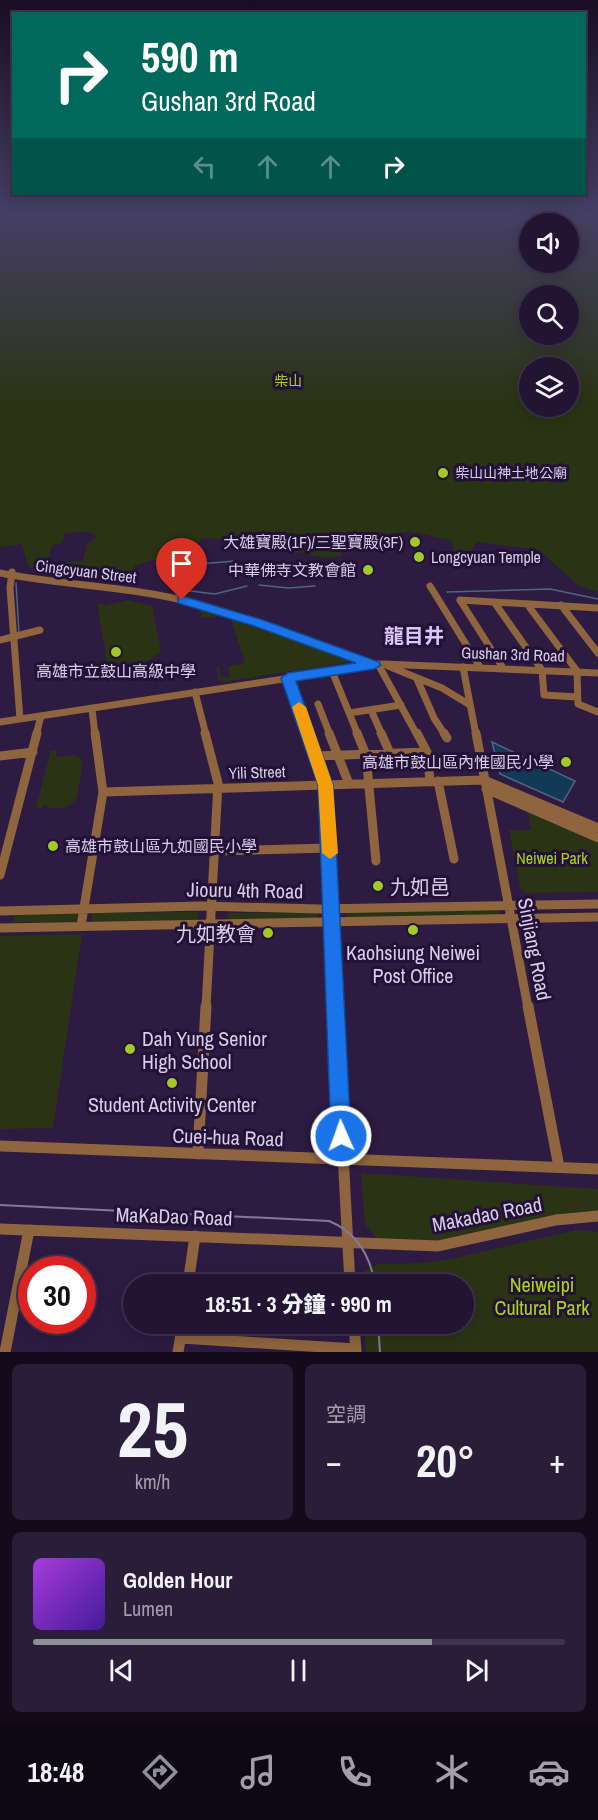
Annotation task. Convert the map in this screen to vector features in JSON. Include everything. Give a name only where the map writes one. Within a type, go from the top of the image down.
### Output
[{"type":"street","name":"Cingcyuan Street","points":[[0,573],[130,590],[195,603],[378,664]]},
{"type":"street","points":[[11,573],[13,638],[20,719]]},
{"type":"street","points":[[430,586],[480,667]]},
{"type":"street","points":[[502,668],[460,600],[598,608]]},
{"type":"street","points":[[494,602],[542,670],[544,695],[577,697]]},
{"type":"street","points":[[527,604],[577,671],[578,704],[598,712]]},
{"type":"street","points":[[561,605],[598,653]]},
{"type":"street","points":[[0,640],[40,630]]},
{"type":"street","points":[[378,664],[442,688],[470,705]]},
{"type":"street","points":[[378,664],[427,752],[445,814],[454,858]]},
{"type":"street","name":"Gushan 3rd Road","points":[[0,722],[378,664],[598,673]]},
{"type":"street","name":"Sinjiang Road","points":[[463,667],[559,1167]]},
{"type":"street","points":[[332,671],[366,755],[376,861]]},
{"type":"street","points":[[288,678],[326,785],[349,1274]]},
{"type":"street","points":[[417,679],[430,710],[447,738]]},
{"type":"street","points":[[195,692],[217,788],[198,1154]]},
{"type":"street","points":[[318,704],[349,784]]},
{"type":"street","points":[[349,713],[401,705]]},
{"type":"street","points":[[81,926],[104,792],[92,709]]},
{"type":"street","points":[[371,710],[390,753]]},
{"type":"street","points":[[0,875],[41,716]]},
{"type":"street","points":[[0,756],[33,752]]},
{"type":"street","points":[[316,756],[427,752]]},
{"type":"street","name":"Yili Street","points":[[104,792],[434,781],[485,785]]},
{"type":"street","points":[[485,785],[598,828]]},
{"type":"street","points":[[485,785],[598,838]]},
{"type":"street","points":[[214,851],[330,848]]},
{"type":"street","name":"Jiouru 4th Road","points":[[0,910],[212,906],[331,909],[598,904]]},
{"type":"street","name":"Jiouru 4th Road","points":[[0,928],[598,917]]},
{"type":"street","name":"Cuei-hua Road","points":[[0,1146],[598,1169]]},
{"type":"street","name":"Makadao Road","points":[[347,1243],[438,1246],[556,1220],[598,1216]]},
{"type":"street","name":"MaKaDao Road","points":[[0,1229],[347,1243]]},
{"type":"street","points":[[5,1352],[29,1230]]},
{"type":"street","points":[[189,1274],[195,1236]]},
{"type":"street","points":[[178,1352],[182,1334]]},
{"type":"street","points":[[181,1338],[272,1348],[356,1351],[355,1334]]},
{"type":"green space","name":"柴山","points":[[0,275],[598,275],[598,592],[579,586],[539,550],[476,542],[469,554],[454,552],[451,540],[412,532],[391,533],[392,544],[332,543],[343,555],[329,558],[230,540],[202,538],[196,547],[171,551],[165,557],[135,565],[130,585],[102,581],[107,571],[81,567],[62,568],[66,562],[83,561],[87,544],[98,536],[87,532],[65,533],[62,543],[52,546],[46,567],[41,571],[28,566],[22,544],[0,547]]},
{"type":"green space","points":[[128,600],[152,606],[161,651],[151,659],[139,663],[107,663],[97,604],[103,603],[104,606]]},
{"type":"green space","points":[[199,609],[220,616],[202,618]]},
{"type":"green space","points":[[231,620],[349,659],[350,662],[223,682],[219,680],[216,667],[219,667],[221,678],[230,677],[228,666],[245,663]]},
{"type":"green space","points":[[51,750],[57,751],[56,757],[74,755],[83,760],[77,798],[70,805],[62,808],[52,808],[43,804],[42,808],[36,808]]},
{"type":"green space","name":"Neiwei Park","points":[[527,810],[598,841],[598,892],[526,893],[520,888],[509,830],[531,830]]},
{"type":"green space","points":[[498,908],[500,917],[347,921],[347,912]]},
{"type":"green space","points":[[198,912],[197,920],[91,922],[92,913]]},
{"type":"green space","points":[[318,912],[318,921],[227,921],[228,913]]},
{"type":"green space","points":[[15,914],[80,914],[78,922],[13,922]]},
{"type":"green space","points":[[82,934],[53,1128],[0,1129],[0,936]]},
{"type":"green space","points":[[361,1173],[598,1189],[598,1214],[576,1212],[438,1243],[379,1241],[365,1224]]},
{"type":"green space","name":"Neiweipi Cultural Park","points":[[576,1230],[598,1232],[598,1352],[366,1352],[365,1334],[474,1334],[474,1274],[361,1274],[378,1264],[423,1263],[455,1258]]},
{"type":"water","points":[[492,742],[575,781],[563,802],[500,774]]},
{"type":"waterway","points":[[187,565],[235,561]]},
{"type":"waterway","points":[[16,583],[19,633]]},
{"type":"waterway","points":[[259,585],[289,588],[315,586]]},
{"type":"waterway","points":[[182,590],[215,594],[247,586]]},
{"type":"waterway","points":[[447,592],[550,589],[598,599]]},
{"type":"tram line","points":[[0,1205],[329,1221],[347,1231],[354,1238],[370,1263],[373,1274]]},
{"type":"tram line","points":[[379,1334],[380,1352]]},
{"type":"slow traffic","points":[[299,707],[326,785],[330,853]]},
{"type":"place","name":"柴山山神土地公廟","points":[[443,473]]},
{"type":"place","name":"大雄寶殿(1F)/三聖寶殿(3F)","points":[[415,542]]},
{"type":"place","name":"Longcyuan Temple","points":[[419,557]]},
{"type":"place","name":"中華佛寺文教會館","points":[[368,570]]},
{"type":"place","name":"高雄市立鼓山高級中學","points":[[116,652]]},
{"type":"place","name":"高雄市鼓山區內惟國民小學","points":[[566,762]]},
{"type":"place","name":"高雄市鼓山區九如國民小學","points":[[53,846]]},
{"type":"place","name":"九如邑","points":[[378,886]]},
{"type":"place","name":"Kaohsiung Neiwei Post Office","points":[[413,930]]},
{"type":"place","name":"九如教會","points":[[268,933]]},
{"type":"place","name":"Dah Yung Senior High School","points":[[130,1049]]},
{"type":"place","name":"Student Activity Center","points":[[172,1083]]},
{"type":"district","name":"龍目井","points":[[414,635]]},
{"type":"route","points":[[182,600],[259,623],[374,665],[288,678],[326,785],[341,1136]]}]
